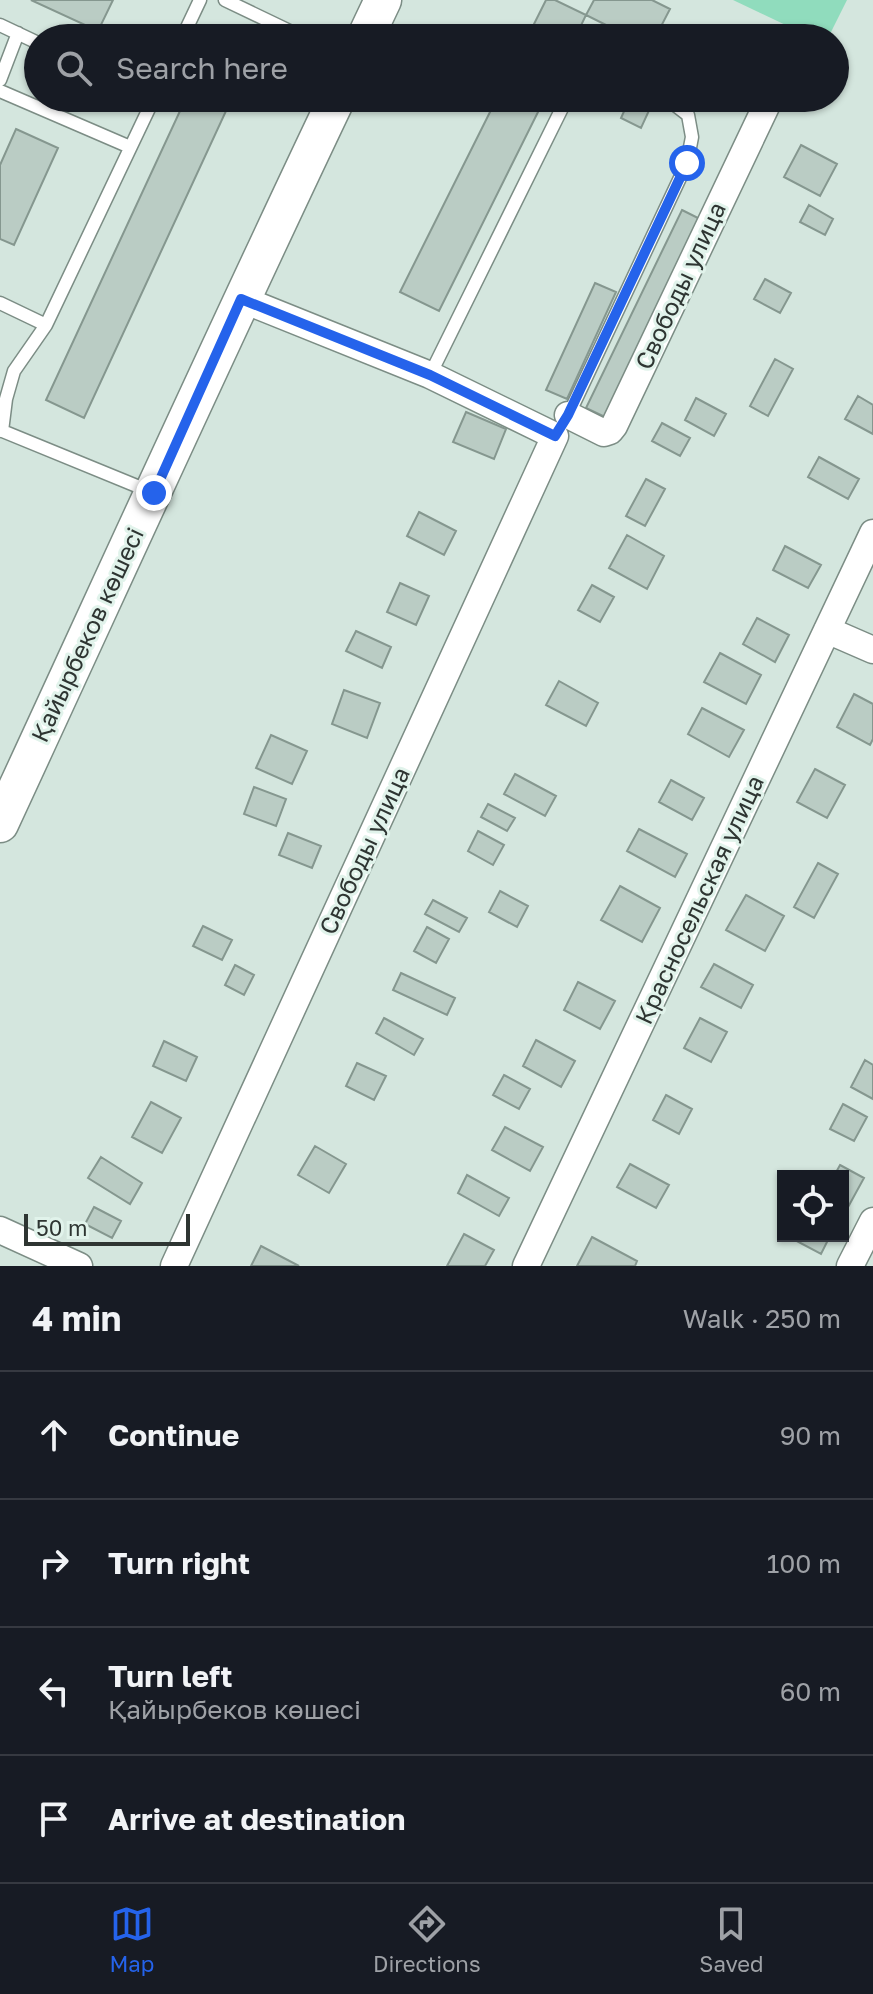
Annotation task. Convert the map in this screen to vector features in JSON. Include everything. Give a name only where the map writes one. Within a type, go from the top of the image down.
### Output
[{"type":"main road","points":[[372,24],[383,0]]},
{"type":"main road","name":"Қайырбеков көшесі","points":[[0,824],[330,112]]},
{"type":"street","name":"Свободы улица","points":[[174,1266],[562,426],[604,433],[614,426],[763,112]]},
{"type":"street","points":[[241,299],[562,426]]},
{"type":"street","name":"Красносельская улица","points":[[526,1266],[873,533]]},
{"type":"street","points":[[827,630],[873,650]]},
{"type":"street","points":[[850,1266],[873,1221]]},
{"type":"street","points":[[0,1230],[79,1266]]},
{"type":"lane","points":[[189,24],[200,0]]},
{"type":"lane","points":[[225,0],[275,24]]},
{"type":"lane","points":[[0,25],[24,36]]},
{"type":"lane","points":[[0,80],[18,33]]},
{"type":"lane","points":[[0,91],[24,101]]},
{"type":"lane","points":[[49,112],[130,147]]},
{"type":"lane","points":[[147,112],[46,325],[14,371],[1,430],[154,493]]},
{"type":"lane","points":[[430,375],[560,112]]},
{"type":"lane","points":[[562,426],[687,163],[692,137],[688,115],[684,112]]},
{"type":"lane","points":[[0,303],[46,325]]},
{"type":"green space","points":[[733,0],[847,0],[835,24],[784,24]]},
{"type":"building","points":[[31,0],[113,0],[101,24],[83,24]]},
{"type":"building","points":[[546,0],[555,0],[586,15],[582,24],[534,24]]},
{"type":"building","points":[[594,0],[652,0],[670,9],[662,24],[604,24],[586,15]]},
{"type":"building","points":[[180,112],[226,112],[84,418],[46,400]]},
{"type":"building","points":[[490,112],[538,112],[439,311],[400,292]]},
{"type":"building","points":[[624,112],[648,112],[641,128],[621,118]]},
{"type":"building","points":[[16,129],[58,148],[14,245],[0,239],[0,165]]},
{"type":"building","points":[[801,145],[837,164],[820,196],[784,177]]},
{"type":"building","points":[[809,205],[833,219],[825,235],[800,222]]},
{"type":"building","points":[[682,210],[700,219],[605,417],[586,408]]},
{"type":"building","points":[[765,279],[791,293],[780,313],[754,299]]},
{"type":"building","points":[[595,283],[616,292],[567,399],[546,390]]},
{"type":"building","points":[[775,359],[793,369],[768,416],[750,406]]},
{"type":"building","points":[[858,396],[873,405],[873,434],[845,419]]},
{"type":"building","points":[[696,398],[726,414],[714,436],[685,420]]},
{"type":"building","points":[[466,412],[506,429],[494,459],[453,442]]},
{"type":"building","points":[[662,423],[690,438],[680,456],[652,441]]},
{"type":"building","points":[[819,457],[859,479],[848,499],[808,477]]},
{"type":"building","points":[[646,479],[665,489],[645,526],[626,516]]},
{"type":"building","points":[[419,512],[456,531],[444,555],[407,536]]},
{"type":"building","points":[[627,535],[664,556],[647,589],[609,568]]},
{"type":"building","points":[[785,546],[821,565],[808,588],[773,570]]},
{"type":"building","points":[[400,583],[429,596],[416,625],[387,612]]},
{"type":"building","points":[[592,585],[614,597],[600,622],[578,610]]},
{"type":"building","points":[[757,618],[789,635],[775,662],[743,644]]},
{"type":"building","points":[[356,631],[391,647],[382,668],[346,651]]},
{"type":"building","points":[[720,653],[761,675],[746,704],[704,682]]},
{"type":"building","points":[[559,681],[598,703],[586,726],[546,705]]},
{"type":"building","points":[[344,690],[380,703],[367,738],[332,724]]},
{"type":"building","points":[[854,694],[873,704],[873,739],[870,745],[837,727]]},
{"type":"building","points":[[702,708],[744,730],[729,757],[688,734]]},
{"type":"building","points":[[271,735],[307,751],[292,784],[256,768]]},
{"type":"building","points":[[815,769],[845,785],[827,818],[797,802]]},
{"type":"building","points":[[515,774],[556,796],[545,816],[504,794]]},
{"type":"building","points":[[671,780],[704,798],[692,820],[659,802]]},
{"type":"building","points":[[254,787],[286,799],[276,826],[244,814]]},
{"type":"building","points":[[488,804],[515,818],[507,831],[481,817]]},
{"type":"building","points":[[639,829],[687,854],[675,877],[627,851]]},
{"type":"building","points":[[478,831],[504,845],[493,865],[468,851]]},
{"type":"building","points":[[288,833],[321,846],[312,868],[279,855]]},
{"type":"building","points":[[818,863],[838,874],[814,918],[794,907]]},
{"type":"building","points":[[620,886],[660,908],[642,942],[601,920]]},
{"type":"building","points":[[500,891],[528,906],[517,927],[489,912]]},
{"type":"building","points":[[746,895],[784,916],[765,951],[726,930]]},
{"type":"building","points":[[433,900],[467,918],[459,932],[425,914]]},
{"type":"building","points":[[203,926],[232,940],[222,960],[193,946]]},
{"type":"building","points":[[427,927],[449,939],[436,963],[414,951]]},
{"type":"building","points":[[714,964],[753,985],[741,1008],[701,987]]},
{"type":"building","points":[[235,965],[254,975],[244,995],[225,985]]},
{"type":"building","points":[[401,973],[455,998],[447,1015],[393,990]]},
{"type":"building","points":[[578,982],[615,1001],[600,1029],[564,1010]]},
{"type":"building","points":[[384,1018],[423,1039],[414,1055],[376,1033]]},
{"type":"building","points":[[700,1018],[727,1032],[711,1062],[684,1048]]},
{"type":"building","points":[[536,1040],[575,1061],[561,1087],[523,1066]]},
{"type":"building","points":[[164,1041],[197,1057],[186,1081],[153,1066]]},
{"type":"building","points":[[865,1060],[873,1065],[873,1099],[851,1087]]},
{"type":"building","points":[[357,1063],[386,1076],[374,1100],[346,1086]]},
{"type":"building","points":[[504,1075],[530,1089],[519,1109],[493,1095]]},
{"type":"building","points":[[666,1095],[692,1109],[679,1134],[653,1120]]},
{"type":"building","points":[[151,1102],[181,1118],[162,1153],[132,1137]]},
{"type":"building","points":[[843,1104],[867,1117],[854,1141],[830,1129]]},
{"type":"building","points":[[505,1127],[543,1147],[530,1171],[492,1150]]},
{"type":"building","points":[[315,1146],[346,1164],[329,1193],[298,1175]]},
{"type":"building","points":[[101,1157],[142,1183],[130,1204],[88,1178]]},
{"type":"building","points":[[630,1164],[669,1185],[656,1208],[617,1187]]},
{"type":"building","points":[[840,1165],[864,1178],[849,1205],[849,1170],[837,1170]]},
{"type":"building","points":[[467,1175],[509,1198],[499,1216],[458,1193]]},
{"type":"building","points":[[94,1207],[121,1221],[112,1238],[85,1224]]},
{"type":"building","points":[[464,1234],[494,1250],[485,1266],[447,1266]]},
{"type":"building","points":[[592,1237],[637,1261],[635,1266],[577,1266]]},
{"type":"building","points":[[798,1242],[827,1242],[821,1254]]},
{"type":"building","points":[[261,1246],[299,1266],[251,1266]]},
{"type":"route","points":[[154,493],[241,299],[430,375],[555,436],[568,415],[687,163]]}]
